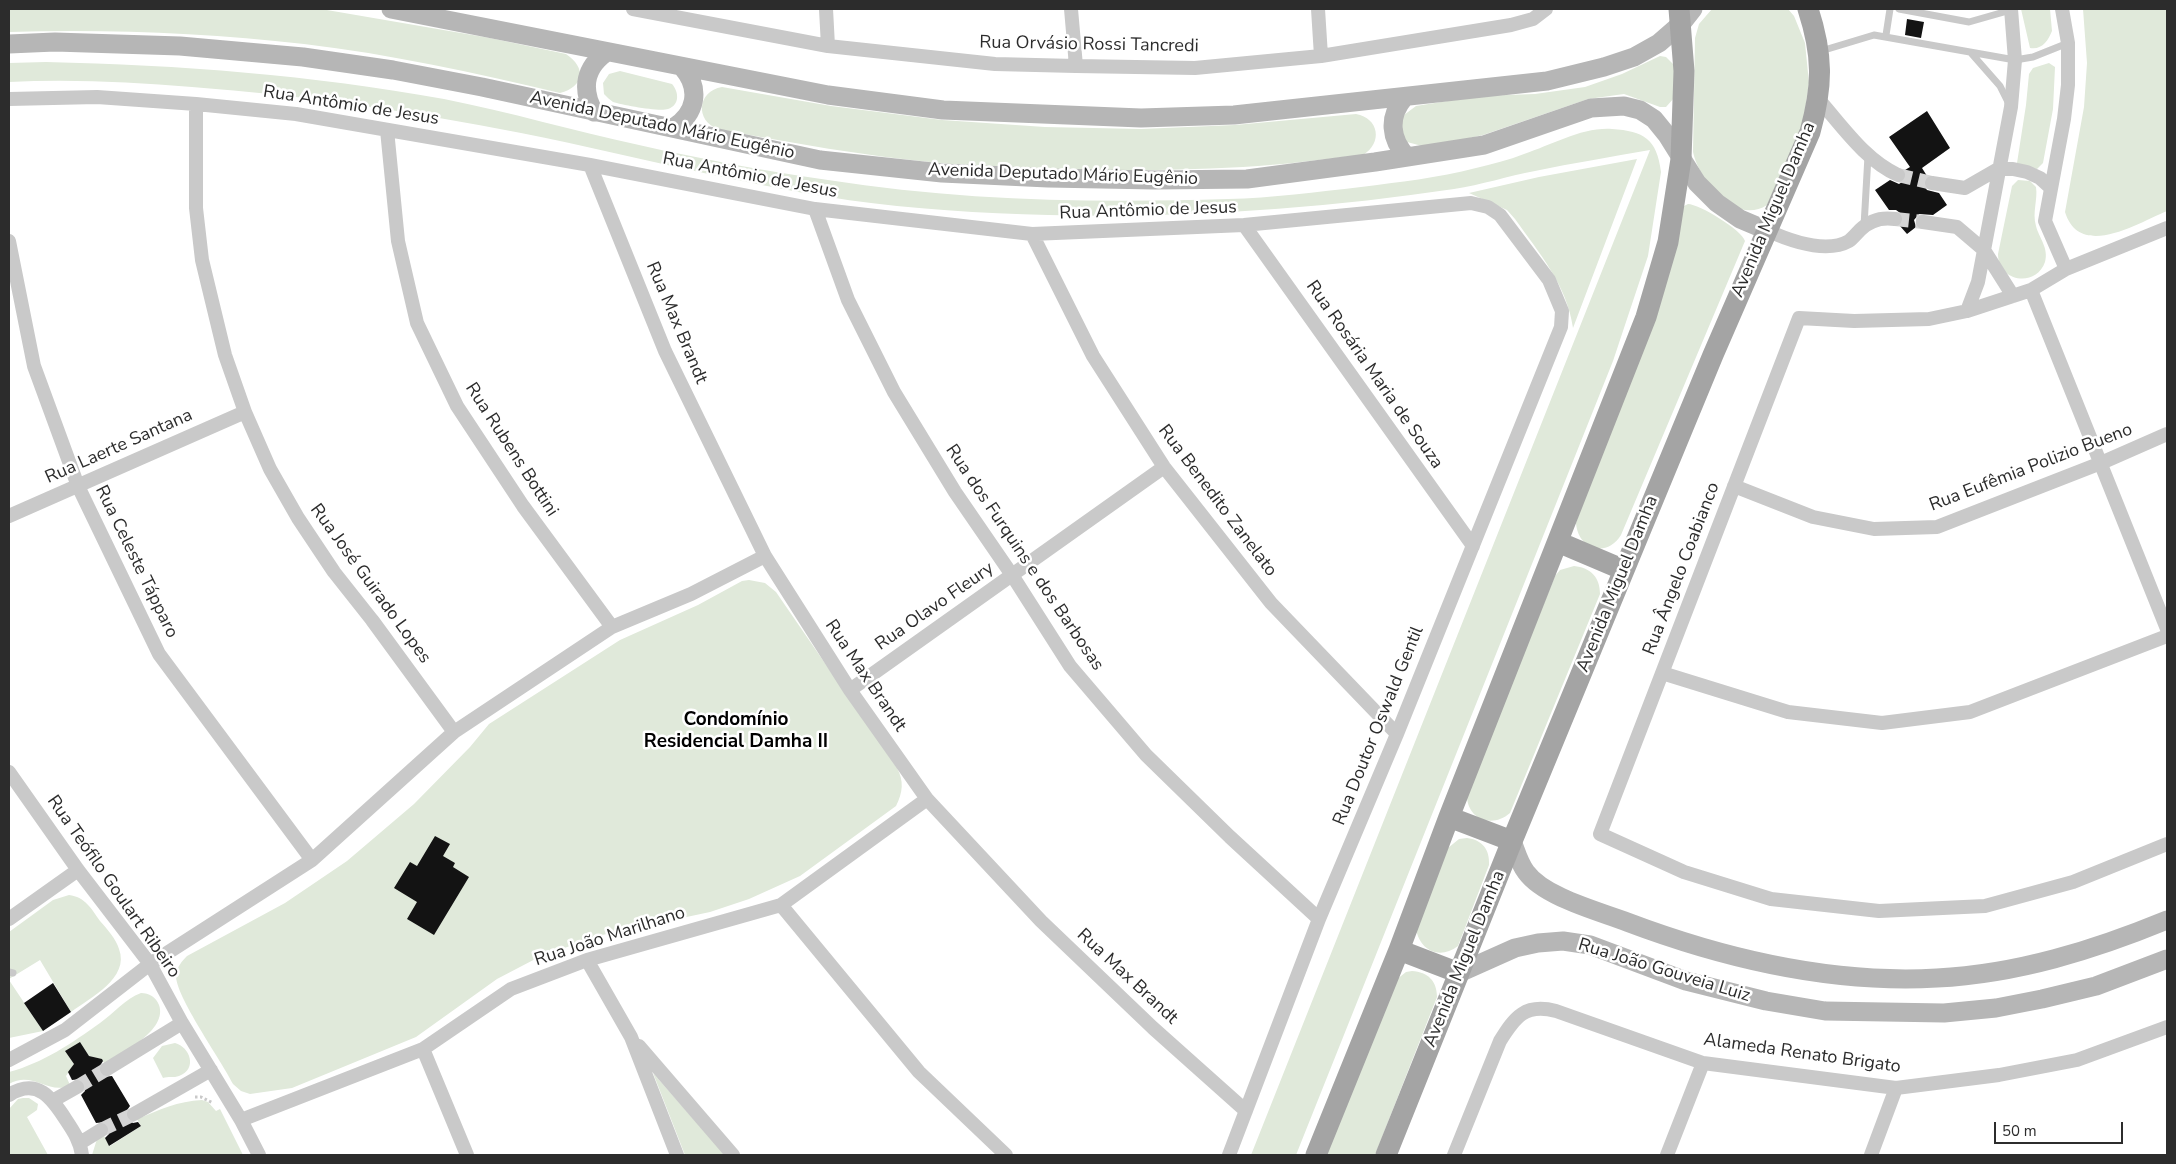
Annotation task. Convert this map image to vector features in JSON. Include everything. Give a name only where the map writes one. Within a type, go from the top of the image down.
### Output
[{"type":"main road","name":"Avenida Miguel Damha","points":[[1386,1155],[1512,841],[1624,570],[1766,230],[1810,132],[1819,100],[1820,72],[1819,52],[1808,9]]},
{"type":"main road","points":[[1316,1155],[1399,950],[1449,817],[1646,317],[1668,242],[1681,159],[1685,14]]},
{"type":"main road","points":[[1558,542],[1624,570]]},
{"type":"main road","points":[[1449,817],[1512,841]]},
{"type":"main road","points":[[1399,950],[1459,973]]},
{"type":"street","points":[[391,9],[683,68],[828,95],[943,110],[1141,118],[1234,115],[1547,81],[1604,67],[1634,57],[1659,43],[1685,14]]},
{"type":"street","name":"Rua Orvásio Rossi Tancredi","points":[[633,9],[828,46],[995,64],[1195,68],[1321,56],[1511,26],[1533,19],[1545,10]]},
{"type":"street","points":[[826,9],[828,46]]},
{"type":"street","points":[[1071,9],[1076,66]]},
{"type":"street","points":[[1318,9],[1321,56]]},
{"type":"street","points":[[1968,311],[1978,282],[2011,107],[2015,60],[2011,9]]},
{"type":"street","points":[[2062,9],[2068,43],[2068,85],[2045,221],[2066,269]]},
{"type":"street","name":"Avenida Deputado Mário Eugênio","points":[[9,44],[55,42],[180,46],[303,57],[393,70],[482,87],[820,160],[942,173],[1048,178],[1155,180],[1247,178],[1375,162],[1484,144],[1591,108],[1624,106],[1640,110],[1654,119],[1667,135],[1697,182],[1717,203],[1740,219],[1766,230]]},
{"type":"street","points":[[594,112],[586,96],[587,78],[594,63],[607,52]]},
{"type":"street","points":[[673,128],[687,117],[694,101],[693,83],[683,68]]},
{"type":"street","name":"Rua Antômio de Jesus","points":[[9,99],[98,97],[296,114],[590,164],[815,210],[1032,234],[1244,226],[1471,203],[1488,207],[1500,215],[1507,223],[1549,280],[1562,311]]},
{"type":"street","points":[[1404,98],[1395,110],[1392,126],[1396,143],[1407,157]]},
{"type":"street","points":[[1819,100],[1868,156],[1882,168],[1898,175]]},
{"type":"street","points":[[1370,101],[1379,114],[1384,129],[1383,146],[1375,162]]},
{"type":"street","name":"Rua José Guirado Lopes","points":[[196,104],[196,208],[202,260],[225,355],[245,412],[270,469],[298,518],[334,572],[454,732]]},
{"type":"street","name":"Rua Rubens Bottini","points":[[387,130],[398,241],[417,323],[457,406],[522,506],[612,627]]},
{"type":"street","name":"Rua Max Brandt","points":[[590,164],[665,351],[765,556],[850,690],[927,799],[1042,921],[1153,1028],[1246,1111]]},
{"type":"street","points":[[1932,183],[1965,188],[1998,169],[2013,169],[2027,172],[2040,178],[2051,188]]},
{"type":"street","name":"Rua dos Furquins e dos Barbosas","points":[[815,210],[848,300],[894,392],[955,492],[1012,575],[1070,666],[1146,754],[1230,838],[1319,919]]},
{"type":"street","points":[[1766,230],[1792,242],[1832,246],[1849,241],[1864,226],[1876,219],[1895,219]]},
{"type":"street","points":[[1923,222],[1957,227],[1984,250],[2013,296]]},
{"type":"street","name":"Rua Rosária Maria de Souza","points":[[1244,226],[1473,546]]},
{"type":"street","points":[[1968,311],[2031,290],[2066,269],[2167,228]]},
{"type":"street","name":"Rua Benedito Zanelato","points":[[1032,234],[1093,356],[1164,467],[1272,604],[1397,734]]},
{"type":"street","name":"Rua Celeste Tápparo","points":[[9,241],[34,366],[78,486],[159,654],[312,860]]},
{"type":"street","points":[[2031,290],[2167,629]]},
{"type":"street","name":"Rua Doutor Oswald Gentil","points":[[1229,1155],[1319,919],[1397,734],[1561,327],[1562,311]]},
{"type":"street","name":"Rua Ângelo Coabianco","points":[[1968,311],[1929,319],[1854,321],[1799,318],[1600,834],[1684,872],[1770,899],[1879,911],[1985,906],[2073,882],[2167,844]]},
{"type":"street","name":"Rua Laerte Santana","points":[[9,516],[245,412]]},
{"type":"street","name":"Rua Eufêmia Polizio Bueno","points":[[1734,486],[1813,517],[1874,529],[1936,527],[2101,463],[2167,434]]},
{"type":"street","name":"Rua Olavo Fleury","points":[[850,690],[1164,467]]},
{"type":"street","points":[[9,1060],[66,1030],[150,964],[312,860],[454,732],[612,627],[691,594],[765,556]]},
{"type":"street","points":[[1662,673],[1788,712],[1882,723],[1970,712],[2167,636]]},
{"type":"street","name":"Rua Teófilo Goulart Ribeiro","points":[[9,772],[78,870],[150,964],[182,1023],[241,1120],[259,1155]]},
{"type":"street","name":"Rua João Marilhano","points":[[241,1120],[423,1049],[511,989],[587,960],[781,905],[927,799]]},
{"type":"street","name":"Rua João Gouveia Luiz","points":[[1512,841],[1526,873],[1534,881],[1554,893],[1695,945],[1772,965],[1824,974],[1875,978],[1938,978],[1988,972],[2029,965],[2081,952],[2167,920]]},
{"type":"street","points":[[9,918],[78,870]]},
{"type":"street","points":[[781,905],[919,1072],[1006,1155]]},
{"type":"street","name":"Rua João Gouveia Luiz","points":[[1459,973],[1515,948],[1538,943],[1563,941],[1590,945],[1686,980],[1766,1001],[1825,1011],[1944,1014],[2042,1000],[2096,986],[2167,959]]},
{"type":"street","points":[[587,960],[631,1037],[677,1155]]},
{"type":"street","name":"Alameda Renato Brigato","points":[[1454,1155],[1500,1041],[1510,1025],[1523,1012],[1535,1007],[1556,1011],[1703,1063],[1896,1088],[1999,1075],[2077,1060],[2167,1027]]},
{"type":"street","points":[[108,1069],[182,1023]]},
{"type":"street","points":[[631,1037],[733,1155]]},
{"type":"street","points":[[423,1049],[467,1155]]},
{"type":"street","points":[[1667,1155],[1703,1063]]},
{"type":"street","points":[[134,1114],[211,1070]]},
{"type":"street","points":[[54,1100],[77,1087]]},
{"type":"street","points":[[9,1095],[18,1089],[34,1088],[54,1100],[81,1149],[101,1130]]},
{"type":"street","points":[[1871,1155],[1896,1088]]},
{"type":"lane","points":[[1886,36],[1890,9]]},
{"type":"lane","points":[[1899,9],[1969,22],[2011,9]]},
{"type":"lane","points":[[1819,52],[1874,35],[2015,60],[2032,57],[2068,43]]},
{"type":"lane","points":[[1971,53],[2000,86],[2011,107]]},
{"type":"lane","points":[[1864,226],[1868,156]]},
{"type":"green space","points":[[9,9],[321,9],[490,38],[566,54],[577,65],[580,76],[574,86],[560,93],[464,71],[304,44],[156,33],[83,31],[9,32]]},
{"type":"green space","points":[[1712,9],[1788,9],[1794,16],[1805,43],[1809,83],[1803,124],[1767,205],[1755,210],[1743,210],[1731,205],[1720,197],[1703,175],[1693,152],[1695,38],[1699,24]]},
{"type":"green space","points":[[2021,9],[2050,9],[2052,31],[2046,41],[2038,48],[2030,48]]},
{"type":"green space","points":[[2083,9],[2167,9],[2167,211],[2126,229],[2096,236],[2083,234],[2072,226],[2065,212],[2084,107],[2087,63]]},
{"type":"green space","points":[[1660,56],[1666,57],[1674,65],[1674,98],[1666,107],[1660,107],[1624,94],[1588,99],[1483,135],[1456,141],[1422,146],[1407,142],[1402,136],[1401,121],[1404,115],[1416,106],[1479,96],[1535,94],[1585,87],[1622,74]]},
{"type":"green space","points":[[46,62],[196,69],[345,84],[444,99],[662,150],[781,173],[878,187],[1027,199],[1128,201],[1245,198],[1294,194],[1361,187],[1462,171],[1512,158],[1567,137],[1601,129],[1633,132],[1647,139],[1656,152],[1661,172],[1648,256],[1613,361],[1296,1155],[1251,1155],[1650,150],[1549,168],[1454,189],[1316,206],[1246,211],[1106,216],[966,212],[897,206],[802,193],[521,133],[398,111],[234,90],[78,81],[9,82],[9,63]]},
{"type":"green space","points":[[2049,63],[2055,67],[2053,109],[2043,163],[2037,169],[2022,167],[2017,163],[2029,74],[2033,68]]},
{"type":"green space","points":[[620,71],[672,84],[677,94],[675,105],[668,109],[657,110],[613,102],[604,94],[603,83],[609,74]]},
{"type":"green space","points":[[722,87],[831,106],[942,120],[1045,127],[1141,129],[1235,125],[1356,114],[1370,120],[1376,132],[1376,138],[1374,144],[1363,155],[1258,166],[1205,169],[1053,170],[977,166],[856,153],[718,129],[705,120],[702,106],[708,94]]},
{"type":"green space","points":[[1637,159],[1573,328],[1565,298],[1551,270],[1515,219],[1507,210],[1469,193],[1539,177]]},
{"type":"green space","points":[[2018,180],[2030,181],[2036,187],[2035,221],[2046,252],[2045,262],[2040,270],[2034,276],[2026,278],[2010,276],[2004,271],[1998,254],[2012,186]]},
{"type":"green space","points":[[1688,204],[1701,208],[1720,218],[1742,236],[1745,241],[1621,535],[1608,547],[1594,548],[1582,540],[1576,523],[1684,206]]},
{"type":"green space","points":[[1574,566],[1590,571],[1593,574],[1600,588],[1600,594],[1510,813],[1496,820],[1488,821],[1481,819],[1471,810],[1467,794],[1555,576],[1560,570]]},
{"type":"green space","points":[[749,580],[765,583],[776,592],[897,768],[901,777],[902,787],[896,806],[800,876],[749,899],[710,912],[602,935],[541,956],[497,979],[416,1037],[292,1088],[250,1094],[241,1091],[233,1084],[191,1013],[178,985],[176,975],[180,964],[187,956],[285,903],[347,861],[414,804],[470,747],[489,724],[620,640],[698,605],[742,581]]},
{"type":"green space","points":[[1467,838],[1477,841],[1484,846],[1488,854],[1489,865],[1458,946],[1438,953],[1426,948],[1418,937],[1416,929],[1448,848],[1459,839]]},
{"type":"green space","points":[[69,895],[79,898],[90,908],[116,942],[121,959],[119,969],[114,978],[97,994],[71,1012],[40,960],[9,979],[9,932],[53,900]]},
{"type":"green space","points":[[1406,972],[1423,973],[1430,978],[1437,991],[1437,997],[1375,1155],[1325,1155],[1396,980]]},
{"type":"green space","points":[[9,980],[43,1031],[9,1038]]},
{"type":"green space","points":[[141,993],[147,994],[156,1000],[159,1005],[160,1014],[157,1023],[150,1032],[132,1047],[105,1064],[101,1059],[89,1056],[80,1043],[66,1051],[74,1064],[66,1076],[70,1085],[62,1088],[55,1088],[26,1080],[18,1080],[9,1084],[9,1072],[57,1052]]},
{"type":"green space","points":[[175,1043],[188,1053],[190,1064],[185,1073],[175,1077],[163,1078],[153,1058],[162,1046]]},
{"type":"green space","points":[[653,1073],[725,1155],[685,1155]]},
{"type":"green space","points":[[29,1098],[38,1104],[37,1110],[27,1117],[48,1155],[9,1155],[9,1109],[18,1099]]},
{"type":"green space","points":[[202,1100],[208,1102],[216,1111],[220,1109],[243,1155],[92,1155],[97,1139],[103,1134],[110,1146],[141,1126],[137,1119],[177,1104]]},
{"type":"building","points":[[1907,19],[1924,22],[1921,38],[1905,35]]},
{"type":"building","points":[[1927,111],[1950,148],[1922,168],[1927,176],[1923,181],[1924,186],[1927,190],[1939,193],[1947,205],[1933,215],[1919,214],[1914,220],[1916,227],[1907,234],[1900,226],[1904,220],[1903,215],[1896,210],[1889,210],[1875,190],[1890,180],[1899,184],[1905,180],[1905,170],[1910,167],[1889,137]]},
{"type":"building","points":[[435,836],[450,844],[443,856],[455,863],[453,867],[469,877],[434,935],[407,919],[417,902],[394,888],[410,862],[417,866]]},
{"type":"building","points":[[53,983],[71,1012],[43,1031],[24,1003]]},
{"type":"building","points":[[80,1042],[89,1056],[102,1059],[103,1061],[98,1069],[99,1073],[103,1077],[112,1076],[130,1106],[125,1113],[127,1119],[133,1123],[138,1122],[141,1126],[109,1146],[105,1138],[109,1134],[109,1126],[105,1122],[96,1123],[81,1095],[85,1091],[85,1083],[81,1079],[72,1080],[68,1072],[74,1064],[65,1051]]},
{"type":"tunnel","points":[[1898,175],[1932,183]]},
{"type":"tunnel","points":[[1895,219],[1923,222]]},
{"type":"tunnel","points":[[77,1087],[107,1069]]},
{"type":"tunnel","points":[[101,1130],[134,1114]]},
{"type":"district","name":"Condomínio Residencial Damha II","points":[[736,731]]}]
